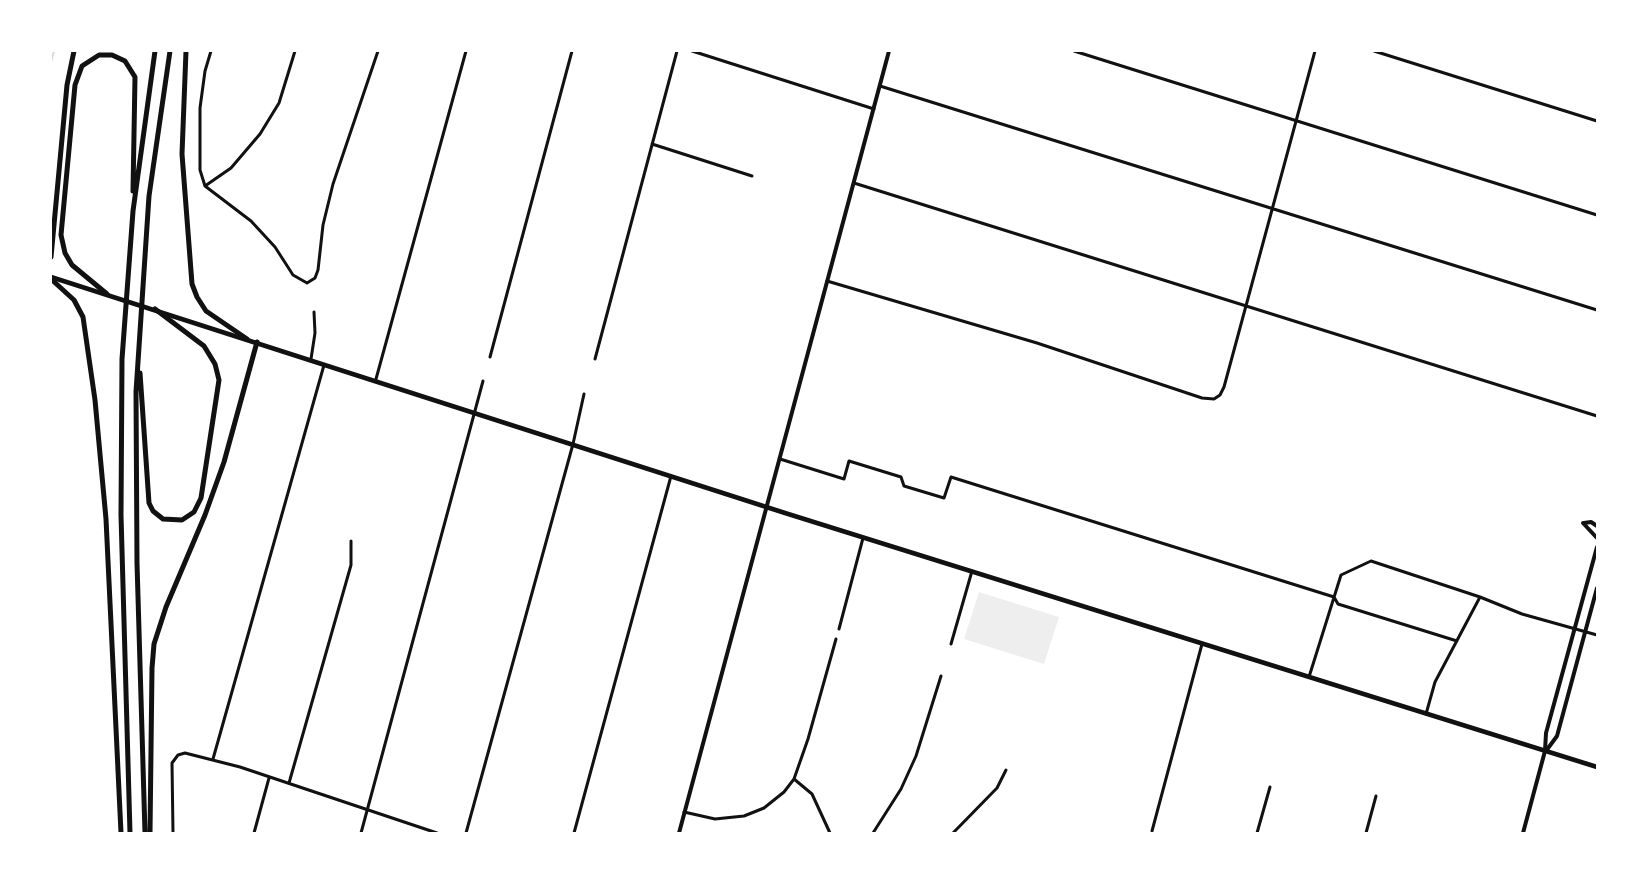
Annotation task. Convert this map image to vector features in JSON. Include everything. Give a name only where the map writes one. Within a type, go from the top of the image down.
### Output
[{"type":"highway","points":[[51,257],[67,85],[74,51]]},
{"type":"highway","points":[[130,833],[121,442],[125,305],[133,211],[154,51]]},
{"type":"highway","points":[[144,833],[135,467],[138,349],[149,196],[170,51]]},
{"type":"highway","points":[[186,51],[182,154],[192,284],[196,297],[206,311],[247,339]]},
{"type":"highway","points":[[109,294],[72,265],[65,253],[62,235],[76,80],[85,63],[103,54],[125,61],[131,68],[136,82],[132,152],[133,211]]},
{"type":"highway","points":[[51,278],[70,296],[80,311],[86,328],[106,519],[121,833]]},
{"type":"highway","points":[[138,349],[149,503],[153,511],[163,519],[182,520],[194,512],[201,498],[219,380],[215,364],[204,346],[154,308]]},
{"type":"highway","points":[[150,833],[151,676],[154,644],[166,607],[205,515],[224,462],[257,342]]},
{"type":"main road","points":[[679,833],[889,51]]},
{"type":"main road","points":[[51,278],[154,308],[972,572],[1597,767]]},
{"type":"main road","points":[[1597,521],[1583,523],[1597,538]]},
{"type":"main road","points":[[1591,522],[1597,526]]},
{"type":"main road","points":[[1522,833],[1545,751],[1546,733],[1597,547]]},
{"type":"main road","points":[[1545,751],[1557,736],[1597,588]]},
{"type":"street","points":[[211,51],[200,108],[200,170],[205,186],[251,221],[275,247],[298,280],[312,282],[318,270],[323,225],[333,184],[378,51]]},
{"type":"street","points":[[205,186],[231,168],[260,134],[279,103],[295,51]]},
{"type":"street","points":[[376,380],[466,51]]},
{"type":"street","points":[[490,357],[572,51]]},
{"type":"street","points":[[595,359],[677,51]]},
{"type":"street","points":[[692,51],[874,109]]},
{"type":"street","points":[[1074,51],[1597,215]]},
{"type":"street","points":[[827,281],[1037,343],[1202,398],[1214,399],[1220,395],[1246,306],[1315,51]]},
{"type":"street","points":[[1374,51],[1597,121]]},
{"type":"street","points":[[880,86],[1597,310]]},
{"type":"street","points":[[652,144],[752,176]]},
{"type":"street","points":[[854,183],[1597,416]]},
{"type":"street","points":[[311,359],[315,333],[314,312]]},
{"type":"street","points":[[213,759],[325,363]]},
{"type":"street","points":[[361,833],[483,381]]},
{"type":"street","points":[[466,833],[573,444],[584,394]]},
{"type":"street","points":[[780,459],[844,479],[849,461],[901,477],[904,486],[944,498],[951,477],[1334,597],[1338,604],[1457,641]]},
{"type":"street","points":[[574,833],[671,475]]},
{"type":"street","points":[[839,629],[863,537]]},
{"type":"street","points":[[289,783],[351,565],[351,541]]},
{"type":"street","points":[[1309,677],[1341,575],[1371,561],[1480,597],[1522,614],[1597,635]]},
{"type":"street","points":[[951,644],[972,572]]},
{"type":"street","points":[[1426,714],[1436,682],[1480,597]]},
{"type":"street","points":[[684,812],[715,819],[744,816],[764,808],[778,797],[794,779],[836,639]]},
{"type":"street","points":[[1152,831],[1202,644]]},
{"type":"street","points":[[873,833],[901,789],[916,756],[940,676]]},
{"type":"street","points":[[173,833],[171,773],[174,759],[178,755],[192,753],[437,833]]},
{"type":"street","points":[[953,833],[997,788],[1006,770]]},
{"type":"street","points":[[254,833],[269,778]]},
{"type":"street","points":[[794,779],[812,794],[831,833]]},
{"type":"street","points":[[1257,833],[1270,787]]},
{"type":"street","points":[[1366,833],[1376,796]]},
{"type":"shaded area","points":[[979,592],[1059,617],[1044,664],[964,639]]},
{"type":"waterway","points":[[51,62],[54,51]]}]
